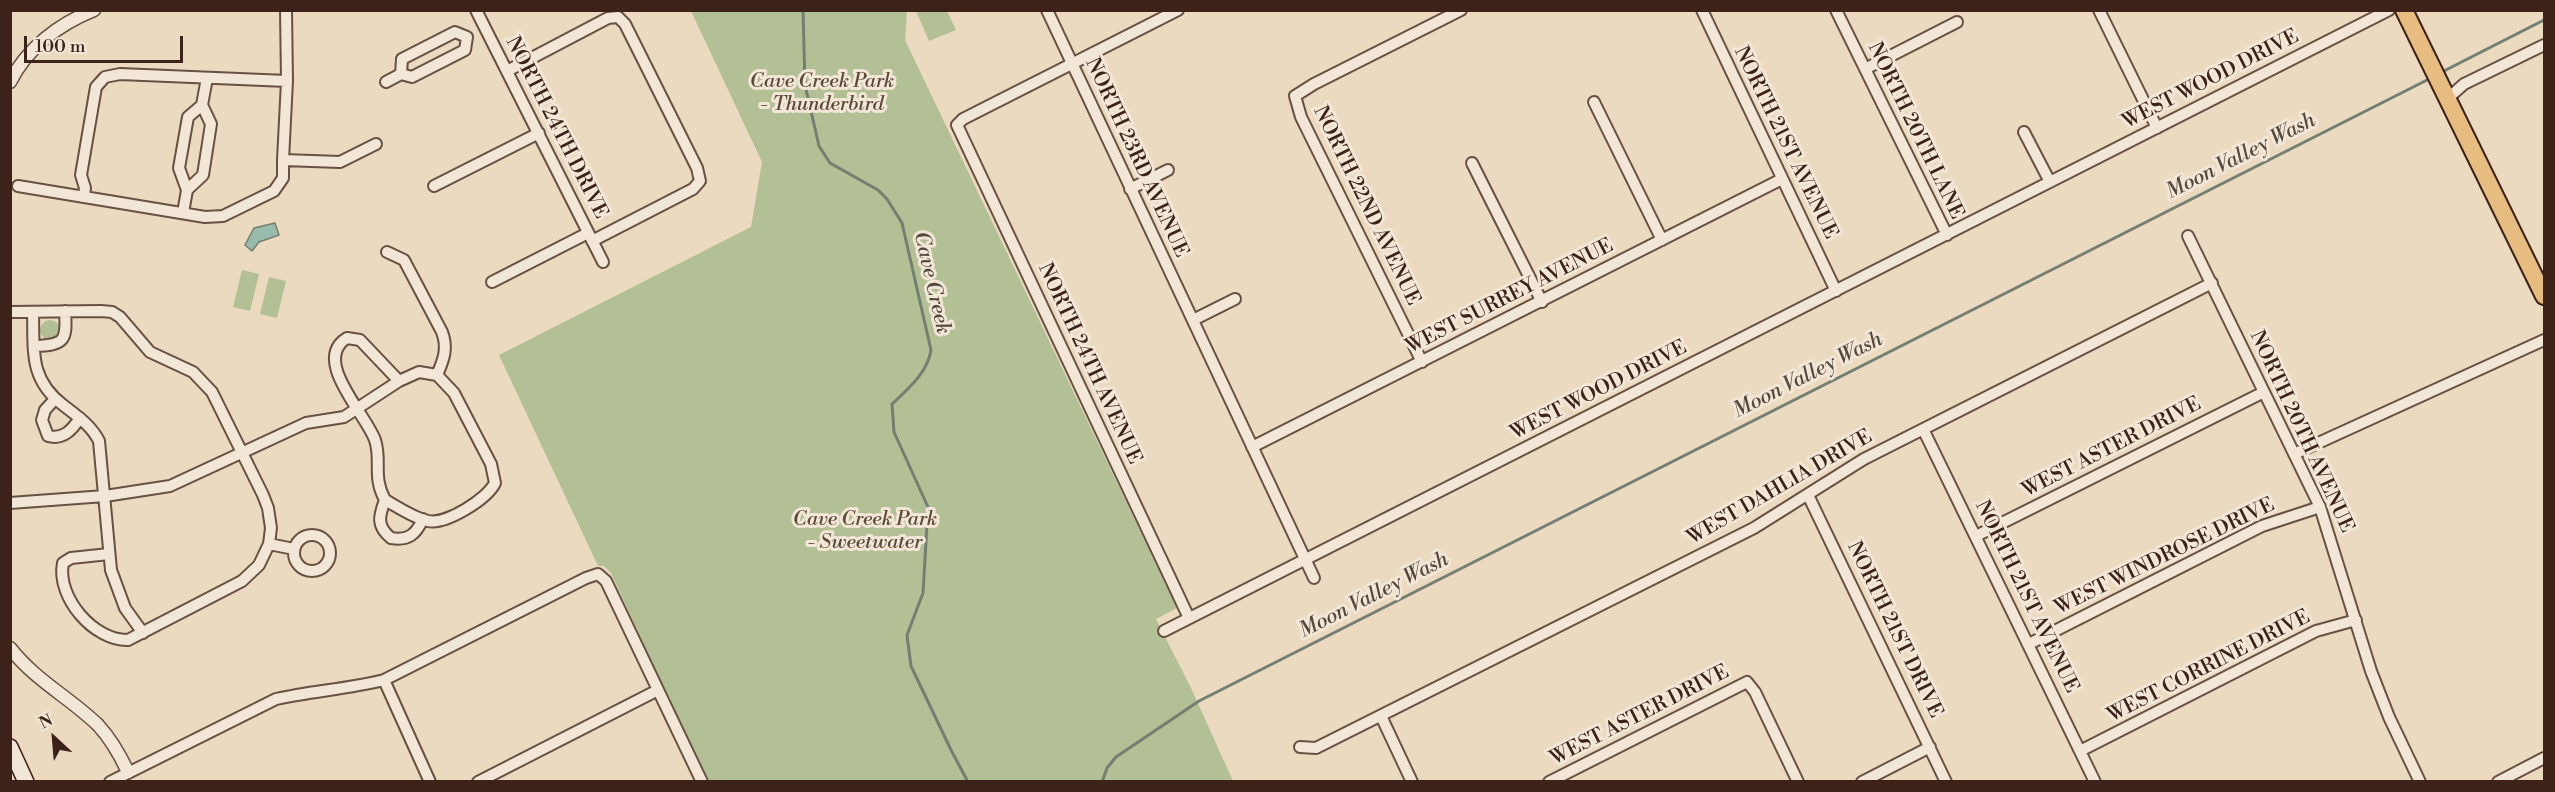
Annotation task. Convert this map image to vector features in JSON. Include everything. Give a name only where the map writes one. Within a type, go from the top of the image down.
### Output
[{"type":"main road","points":[[2404,10],[2544,296]]},
{"type":"main road","points":[[10,747],[26,782]]},
{"type":"street","points":[[10,82],[25,59],[46,37],[63,25],[94,10]]},
{"type":"street","points":[[18,186],[205,217],[223,216],[274,191],[283,178],[287,81],[286,10]]},
{"type":"street","name":"NORTH 24TH DRIVE","points":[[476,10],[603,262]]},
{"type":"street","name":"NORTH 23RD AVENUE","points":[[1047,10],[1314,578]]},
{"type":"street","points":[[1072,64],[1178,10]]},
{"type":"street","name":"NORTH 22ND AVENUE","points":[[1422,362],[1301,117],[1295,96],[1314,84],[1461,10]]},
{"type":"street","name":"NORTH 21ST AVENUE","points":[[1702,10],[1836,291]]},
{"type":"street","name":"NORTH 20TH LANE","points":[[1836,10],[1947,235]]},
{"type":"street","points":[[2099,10],[2157,128]]},
{"type":"street","name":"WEST WOOD DRIVE","points":[[1164,631],[2389,10]]},
{"type":"street","points":[[492,282],[693,189],[700,181],[697,168],[630,34],[618,18],[608,18],[507,71]]},
{"type":"street","points":[[1864,69],[1957,22]]},
{"type":"street","points":[[401,74],[402,59],[455,32],[467,37],[485,28]]},
{"type":"street","points":[[386,82],[401,74],[412,77],[465,50],[467,37]]},
{"type":"street","points":[[2444,92],[2544,45]]},
{"type":"street","points":[[2444,92],[2544,52]]},
{"type":"street","name":"NORTH 24TH AVENUE","points":[[1072,64],[963,119],[957,125],[1189,618]]},
{"type":"street","points":[[84,196],[85,188],[81,175],[96,87],[105,77],[120,74],[287,81]]},
{"type":"street","points":[[187,190],[203,175],[211,124],[202,105],[207,78]]},
{"type":"street","points":[[1594,102],[1662,240]]},
{"type":"street","points":[[183,213],[187,190],[179,168],[188,117],[202,105]]},
{"type":"street","points":[[2025,132],[2050,182]]},
{"type":"street","points":[[434,186],[539,133]]},
{"type":"street","points":[[283,160],[340,162],[376,144]]},
{"type":"street","points":[[1472,163],[1542,302]]},
{"type":"street","points":[[1130,189],[1168,170]]},
{"type":"street","name":"WEST SURREY AVENUE","points":[[1252,447],[1782,179]]},
{"type":"street","name":"NORTH 20TH AVENUE","points":[[2188,236],[2320,507],[2381,697],[2420,782]]},
{"type":"street","points":[[387,252],[404,260],[442,332],[446,342],[446,353],[437,375]]},
{"type":"street","name":"WEST DAHLIA DRIVE","points":[[1300,747],[1316,748],[1754,528],[1852,465],[2212,283]]},
{"type":"street","points":[[1193,320],[1235,299]]},
{"type":"street","points":[[34,346],[54,345],[63,339],[66,330],[65,311]]},
{"type":"street","points":[[10,312],[101,311],[112,312],[120,317],[150,352],[182,366],[199,378],[212,392],[268,508],[269,544],[259,565],[242,581],[128,640],[107,637],[86,619],[64,588],[61,573],[63,563],[71,558],[109,554]]},
{"type":"street","points":[[33,312],[35,368],[40,381],[55,399],[93,429],[99,441],[109,554],[116,589],[124,608],[143,633]]},
{"type":"street","points":[[399,381],[360,340],[347,338],[337,344],[334,353],[336,368],[342,384],[375,440],[377,478],[385,500],[379,515],[380,525],[391,538],[408,538],[416,533],[423,519]]},
{"type":"street","points":[[2294,454],[2544,340]]},
{"type":"street","points":[[10,503],[105,496],[170,486],[306,423],[338,419],[399,381],[419,372],[437,375],[454,393],[491,464],[495,483],[483,499],[442,520],[430,522],[385,500]]},
{"type":"street","name":"WEST ASTER DRIVE","points":[[1976,536],[2264,392]]},
{"type":"street","points":[[55,399],[45,410],[42,420],[48,436],[61,436],[72,430],[80,418]]},
{"type":"street","name":"NORTH 21ST AVENUE","points":[[1923,429],[2095,782]]},
{"type":"street","name":"NORTH 21ST DRIVE","points":[[1808,495],[1946,782]]},
{"type":"street","name":"WEST WINDROSE DRIVE","points":[[2029,644],[2262,526],[2320,507]]},
{"type":"street","points":[[269,544],[294,549]]},
{"type":"street","points":[[110,782],[276,699],[361,686],[384,680],[598,574],[606,581],[702,782]]},
{"type":"street","name":"WEST CORRINE DRIVE","points":[[2080,751],[2316,631],[2356,620]]},
{"type":"street","points":[[10,648],[22,663],[45,684],[99,726],[112,742],[128,772]]},
{"type":"street","points":[[384,680],[430,782]]},
{"type":"street","name":"WEST ASTER DRIVE","points":[[1549,782],[1746,682],[1755,692],[1798,782]]},
{"type":"street","points":[[478,782],[658,690]]},
{"type":"street","points":[[1382,716],[1412,782]]},
{"type":"street","points":[[1862,782],[1930,747]]},
{"type":"street","points":[[2498,782],[2544,758]]},
{"type":"green space","name":"Cave Creek Park - Sweetwater","points":[[691,11],[907,11],[905,40],[1177,608],[1156,619],[1191,688],[1233,781],[706,781],[611,573],[604,566],[598,566],[499,355],[751,227],[762,162]]},
{"type":"green space","points":[[916,11],[947,11],[956,30],[929,41]]},
{"type":"green space","points":[[242,270],[259,274],[250,311],[233,307]]},
{"type":"green space","points":[[269,277],[286,281],[277,318],[260,314]]},
{"type":"green space","points":[[50,320],[57,323],[60,330],[57,337],[50,340],[43,337],[40,330],[43,323]]},
{"type":"shaded area","points":[[275,223],[279,235],[259,242],[252,251],[245,245],[254,228]]},
{"type":"waterway","name":"Cave Creek","points":[[803,10],[805,85],[819,146],[830,163],[878,190],[887,199],[902,223],[931,350],[922,373],[892,404],[894,432],[928,507],[923,593],[907,635],[911,666],[968,782]]},
{"type":"waterway","name":"Moon Valley Wash","points":[[2440,73],[2544,20]]},
{"type":"waterway","name":"Moon Valley Wash","points":[[1102,782],[1107,768],[1116,757],[1199,701],[2431,78]]},
{"type":"park label","name":"Cave Creek Park - Thunderbird","points":[[822,94]]}]
